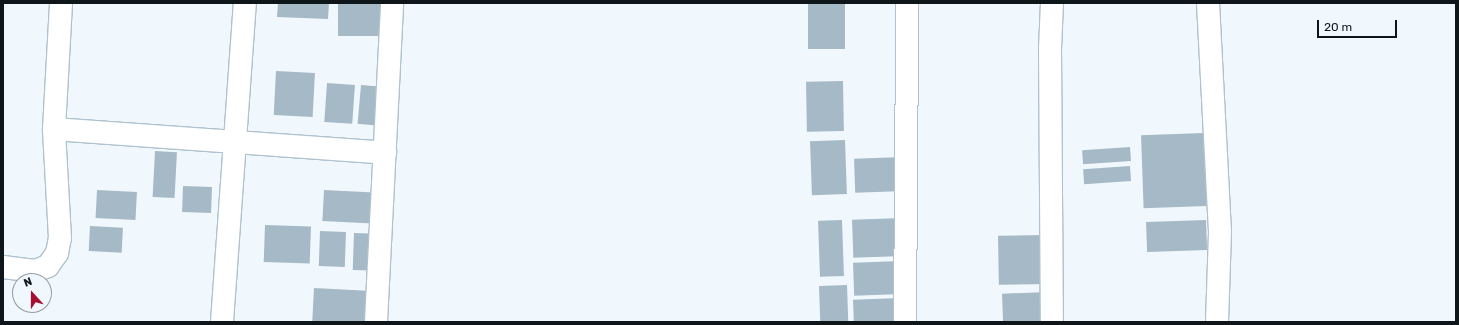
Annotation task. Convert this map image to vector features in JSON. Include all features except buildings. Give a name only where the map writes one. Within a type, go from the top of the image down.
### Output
[{"type":"street","points":[[3,267],[35,271],[48,266],[57,253],[60,238],[54,129],[61,3]]},
{"type":"street","points":[[222,322],[245,3]]},
{"type":"street","points":[[376,322],[392,3]]},
{"type":"street","points":[[905,322],[907,3]]},
{"type":"street","points":[[1052,3],[1050,57],[1052,322]]},
{"type":"street","points":[[1208,3],[1220,232],[1217,322]]},
{"type":"street","points":[[54,129],[385,153]]}]
